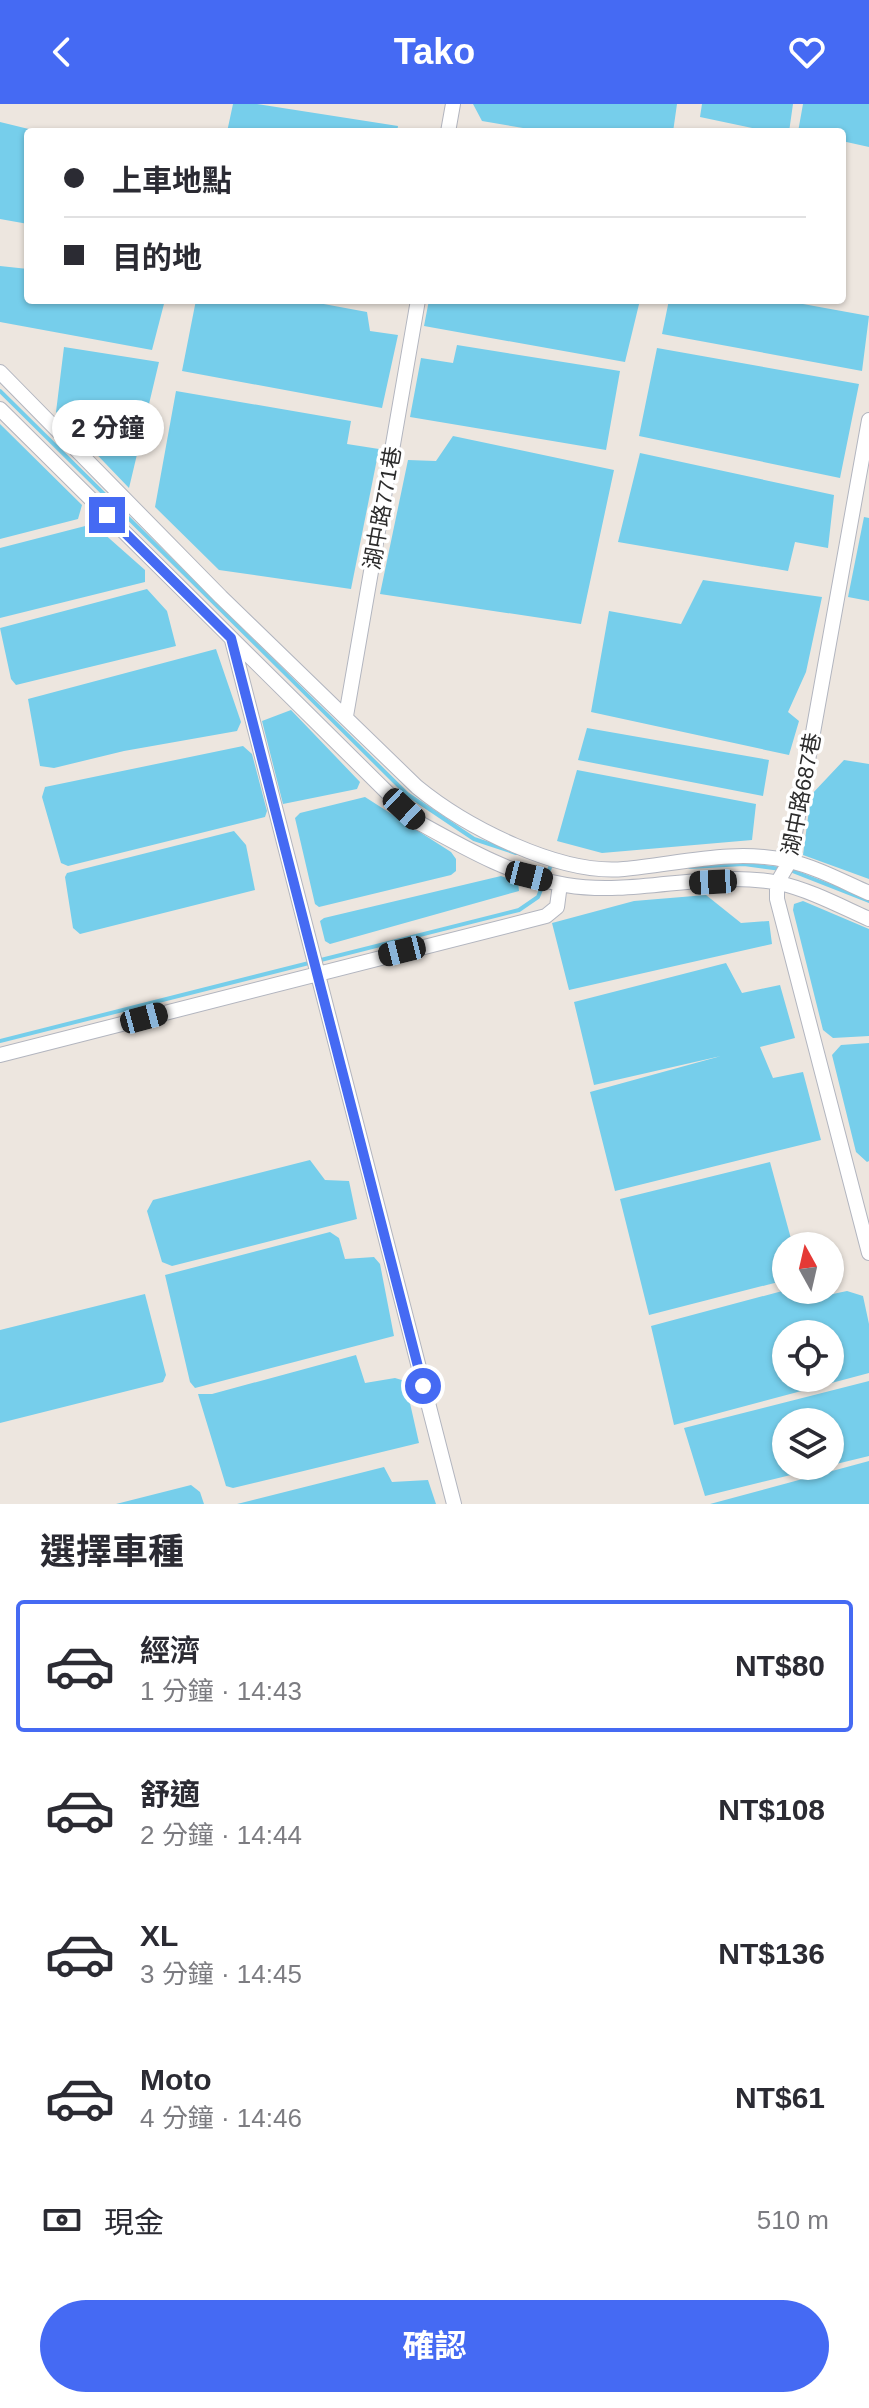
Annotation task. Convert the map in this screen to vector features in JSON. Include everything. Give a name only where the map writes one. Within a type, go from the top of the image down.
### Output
[{"type":"street","points":[[449,128],[453,104]]},
{"type":"street","name":"湖中路771巷","points":[[346,716],[417,304]]},
{"type":"street","points":[[0,372],[221,597],[446,811],[535,853],[602,869],[716,857],[790,861],[869,893]]},
{"type":"street","points":[[0,409],[416,821],[468,850],[529,876],[560,884],[602,889],[744,880],[777,883],[869,919]]},
{"type":"street","name":"湖中路687巷","points":[[869,420],[790,861],[777,883],[777,899],[869,1253]]},
{"type":"street","points":[[231,638],[454,1504]]},
{"type":"street","points":[[0,1055],[546,916],[557,907],[560,884]]},
{"type":"water","points":[[233,104],[257,104],[398,126],[398,128],[228,128]]},
{"type":"water","points":[[473,104],[677,104],[674,128],[523,128],[482,121]]},
{"type":"water","points":[[702,104],[793,104],[790,128],[752,128],[700,117]]},
{"type":"water","points":[[803,104],[869,104],[869,147],[846,142],[846,128],[799,128]]},
{"type":"water","points":[[0,122],[25,128],[24,223],[0,219]]},
{"type":"water","points":[[0,266],[24,269],[24,304],[164,304],[152,350],[0,322]]},
{"type":"water","points":[[195,304],[324,304],[367,312],[370,331],[398,335],[382,408],[182,371]]},
{"type":"water","points":[[428,304],[639,304],[625,362],[424,326]]},
{"type":"water","points":[[668,304],[803,304],[869,316],[862,371],[662,334]]},
{"type":"water","points":[[457,345],[620,371],[606,450],[410,417],[421,358],[453,363]]},
{"type":"water","points":[[64,347],[159,362],[129,488],[56,412]]},
{"type":"water","points":[[657,348],[859,384],[840,478],[639,436]]},
{"type":"water","points":[[176,391],[351,421],[347,444],[379,449],[351,589],[219,570],[155,507]]},
{"type":"water","points":[[0,424],[82,505],[78,519],[0,539]]},
{"type":"water","points":[[453,436],[614,470],[581,624],[380,594],[408,460],[436,461]]},
{"type":"water","points":[[640,453],[834,495],[828,548],[795,542],[788,571],[618,542]]},
{"type":"water","points":[[864,517],[869,518],[869,601],[848,597]]},
{"type":"water","points":[[93,524],[145,570],[145,582],[0,618],[0,548]]},
{"type":"water","points":[[703,580],[822,597],[806,672],[788,712],[799,721],[789,755],[591,712],[609,611],[681,624]]},
{"type":"water","points":[[147,589],[167,611],[176,646],[16,685],[11,679],[0,628]]},
{"type":"water","points":[[216,649],[241,722],[237,731],[124,751],[54,768],[40,766],[28,699]]},
{"type":"water","points":[[291,710],[360,782],[357,789],[283,804],[262,721]]},
{"type":"water","points":[[587,728],[769,760],[763,796],[578,760]]},
{"type":"water","points":[[243,746],[252,754],[267,811],[265,817],[68,866],[61,863],[42,797],[45,787]]},
{"type":"water","points":[[844,760],[869,764],[869,879],[803,855],[811,795]]},
{"type":"water","points":[[577,770],[756,804],[752,840],[602,853],[557,841]]},
{"type":"water","points":[[365,797],[451,852],[456,859],[456,871],[451,875],[319,907],[315,904],[295,818],[300,813]]},
{"type":"water","points":[[234,831],[246,845],[255,890],[80,934],[73,928],[65,877],[67,873]]},
{"type":"water","points":[[501,876],[518,882],[519,891],[330,944],[325,941],[320,921],[324,918]]},
{"type":"water","points":[[706,895],[741,923],[769,921],[772,944],[569,990],[552,923],[634,901]]},
{"type":"water","points":[[803,901],[869,929],[869,1036],[833,1038],[823,1030],[793,910],[794,904]]},
{"type":"water","points":[[726,963],[742,993],[780,985],[795,1038],[760,1047],[773,1078],[803,1072],[821,1140],[615,1191],[590,1092],[721,1056],[594,1085],[574,1002]]},
{"type":"water","points":[[869,1043],[867,1162],[856,1152],[832,1055],[841,1045]]},
{"type":"water","points":[[310,1160],[325,1180],[349,1181],[357,1219],[172,1266],[162,1262],[147,1211],[153,1200]]},
{"type":"water","points":[[770,1162],[789,1232],[772,1232],[772,1284],[649,1315],[620,1199]]},
{"type":"water","points":[[330,1232],[339,1238],[345,1259],[374,1257],[380,1264],[394,1336],[195,1388],[190,1382],[165,1275]]},
{"type":"water","points":[[847,1291],[863,1296],[869,1324],[869,1373],[844,1380],[844,1320],[772,1320],[772,1392],[798,1392],[674,1425],[651,1326],[772,1294],[772,1304],[844,1304],[844,1292]]},
{"type":"water","points":[[145,1294],[166,1375],[163,1382],[0,1423],[0,1330]]},
{"type":"water","points":[[356,1355],[365,1383],[395,1378],[405,1381],[419,1443],[233,1488],[226,1486],[198,1394],[212,1394]]},
{"type":"water","points":[[869,1381],[869,1456],[844,1462],[844,1408],[772,1408],[772,1480],[705,1496],[684,1428],[826,1392],[844,1392],[844,1387]]},
{"type":"water","points":[[869,1461],[869,1504],[710,1504],[799,1480],[844,1480],[844,1468]]},
{"type":"water","points":[[384,1467],[392,1482],[428,1480],[436,1504],[237,1504]]},
{"type":"water","points":[[191,1485],[200,1492],[204,1504],[116,1504]]},
{"type":"waterway","points":[[0,391],[407,794],[474,839],[516,853]]},
{"type":"waterway","points":[[690,867],[744,864],[781,869]]},
{"type":"waterway","points":[[0,1041],[519,910],[538,897],[551,865]]},
{"type":"waterway","points":[[790,870],[869,901]]},
{"type":"route","points":[[107,515],[231,638],[423,1386]]}]
